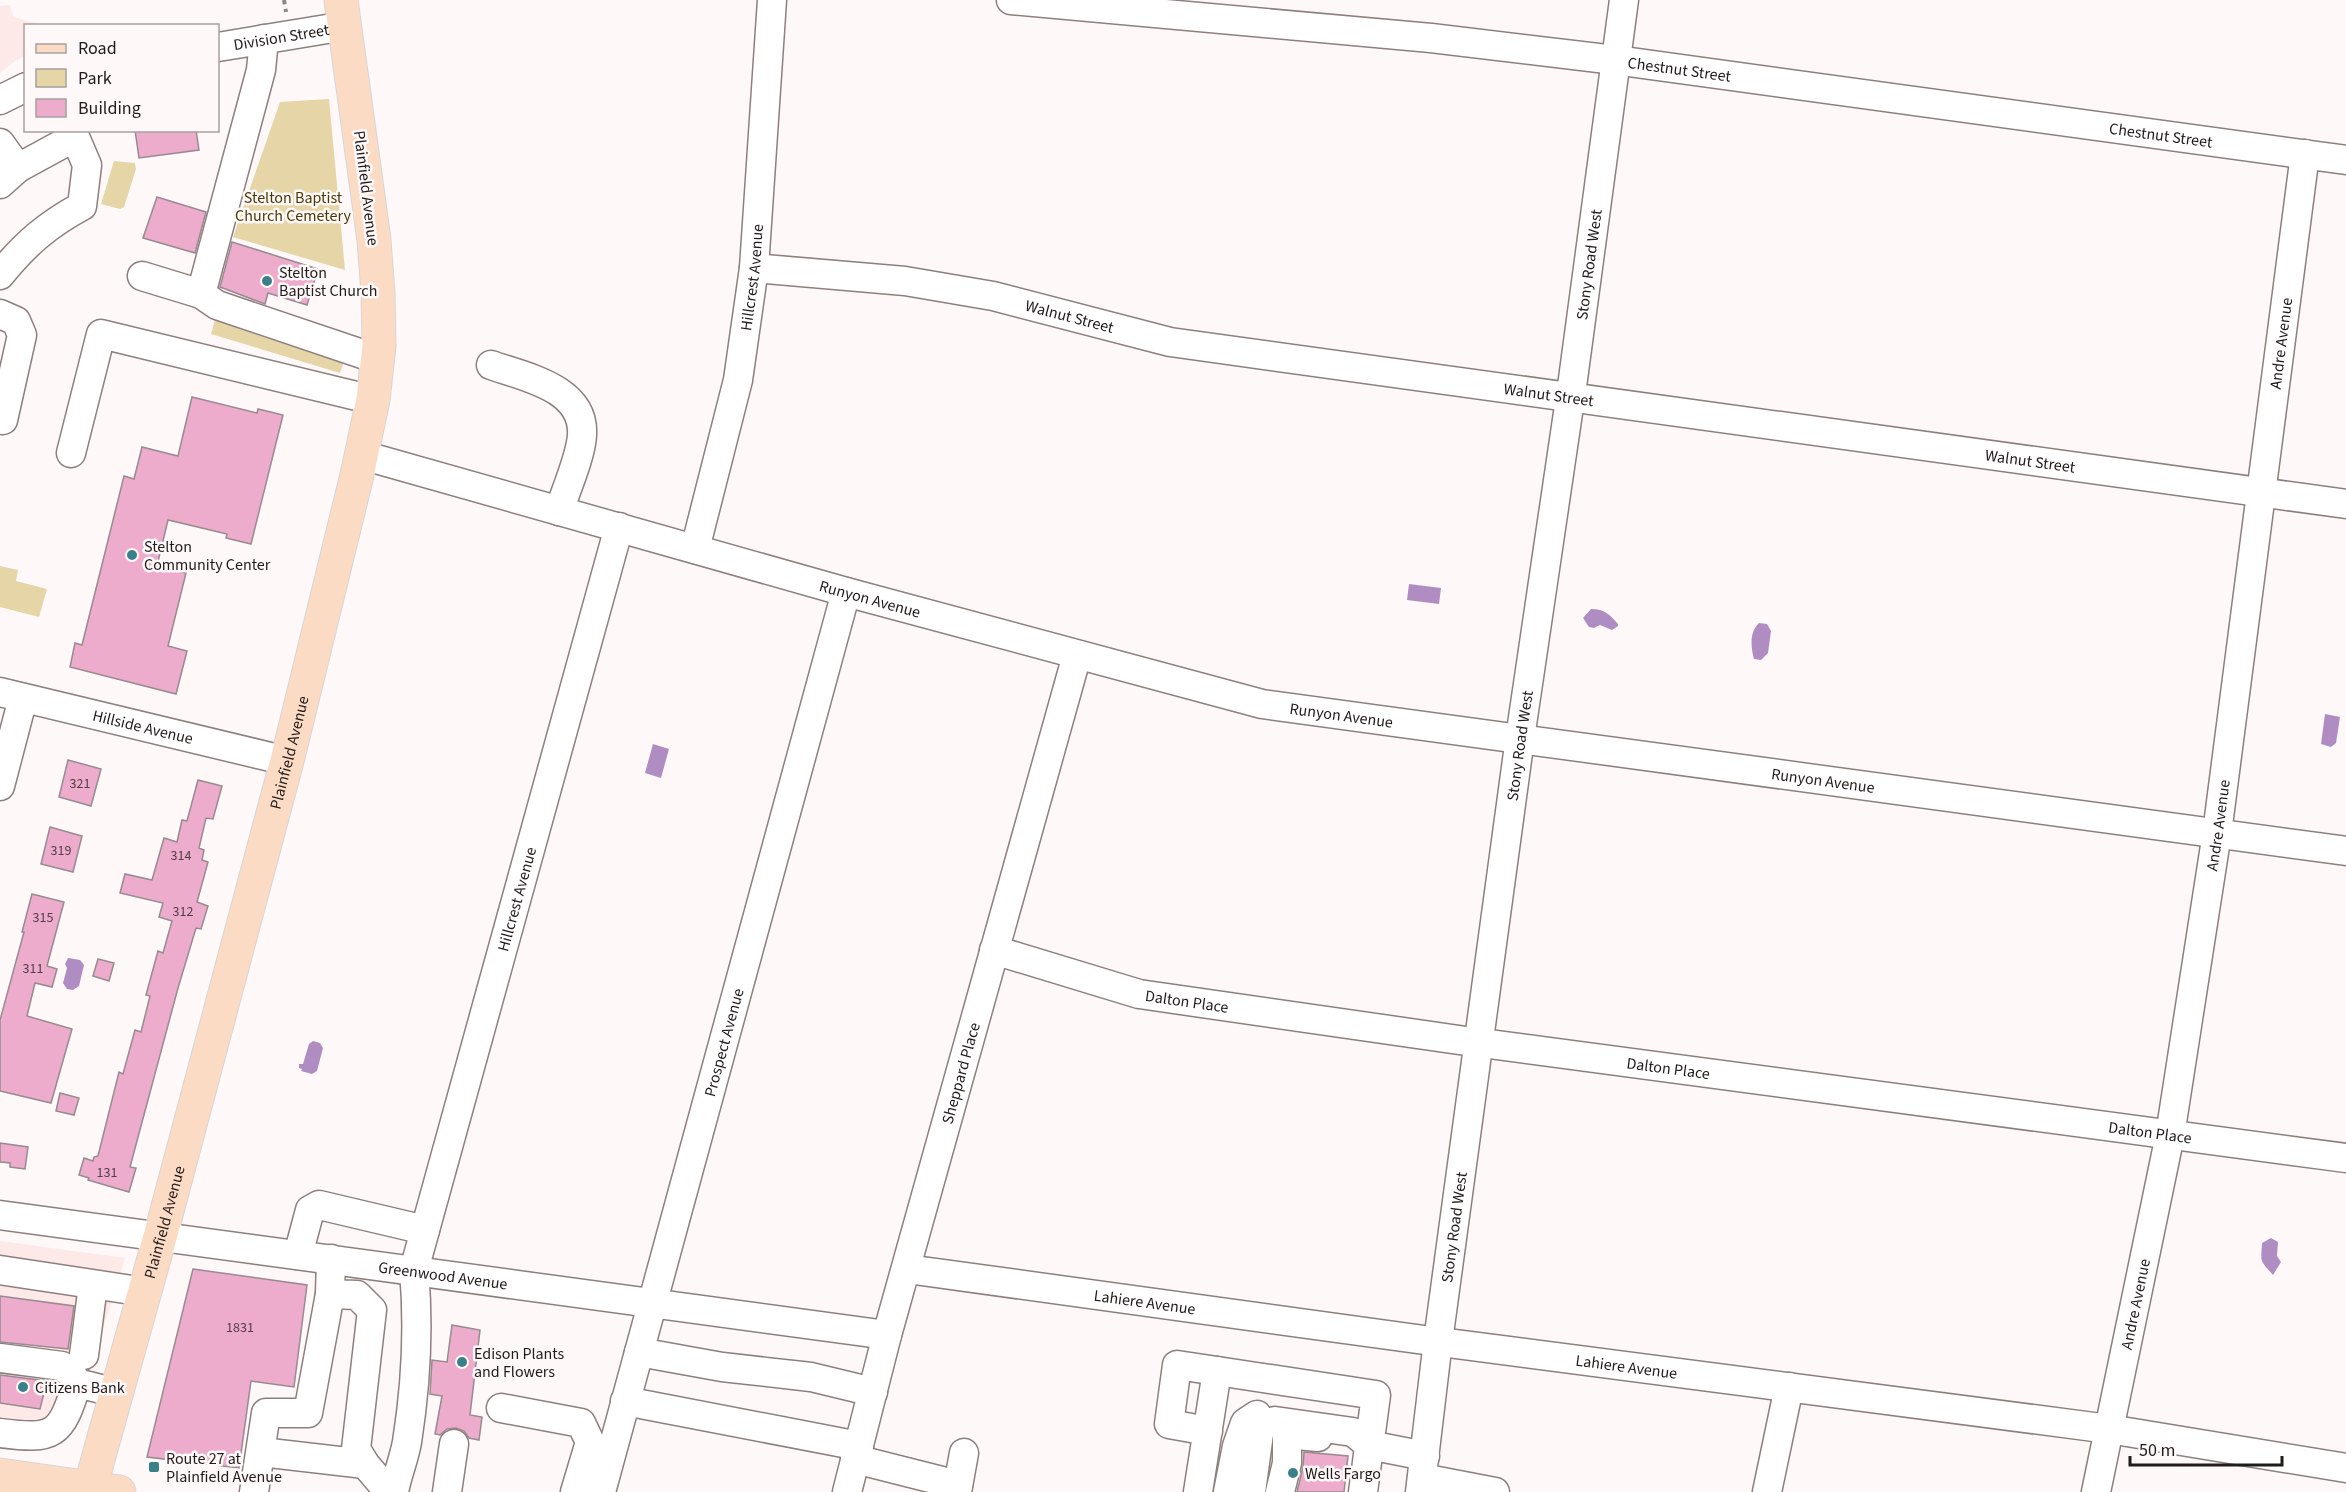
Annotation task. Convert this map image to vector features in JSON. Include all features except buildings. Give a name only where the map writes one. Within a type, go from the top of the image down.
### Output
[{"type":"main road","name":"Plainfield Avenue","points":[[100,1491],[117,1394],[287,761],[362,455],[373,400],[378,358],[378,293],[374,240],[343,13]]},
{"type":"main road","points":[[0,1475],[100,1491]]},
{"type":"street","name":"Hillcrest Avenue","points":[[695,549],[738,380],[754,268],[772,0]]},
{"type":"street","name":"Chestnut Street","points":[[1011,0],[1431,38],[1615,60],[2346,160]]},
{"type":"street","name":"Stony Road West","points":[[1422,1475],[1438,1341],[1520,738],[1624,0]]},
{"type":"street","name":"Division Street","points":[[219,47],[264,39],[343,13]]},
{"type":"street","points":[[201,294],[261,70],[264,39]]},
{"type":"street","points":[[0,143],[9,176],[75,137],[87,165],[82,206],[40,231],[0,275]]},
{"type":"street","name":"Andre Avenue","points":[[2096,1492],[2170,1135],[2217,833],[2305,154]]},
{"type":"street","name":"Walnut Street","points":[[754,268],[905,281],[993,296],[1170,342],[2346,504]]},
{"type":"street","points":[[141,276],[201,294],[217,305],[378,358]]},
{"type":"street","points":[[0,314],[16,321],[22,335],[3,420]]},
{"type":"street","points":[[71,453],[101,334],[373,400]]},
{"type":"street","points":[[491,365],[554,388],[568,398],[578,411],[583,434],[559,511]]},
{"type":"street","name":"Runyon Avenue","points":[[362,455],[1077,656],[1262,704],[2346,851]]},
{"type":"street","name":"Hillcrest Avenue","points":[[394,1492],[406,1444],[416,1351],[417,1310],[414,1270],[619,527]]},
{"type":"street","name":"Prospect Avenue","points":[[601,1492],[601,1444],[625,1401],[846,592]]},
{"type":"street","name":"Sheppard Place","points":[[847,1492],[887,1335],[1077,656]]},
{"type":"street","points":[[0,786],[12,695]]},
{"type":"street","name":"Hillside Avenue","points":[[12,695],[287,761]]},
{"type":"street","name":"Dalton Place","points":[[994,950],[1139,994],[2346,1158]]},
{"type":"street","points":[[298,1255],[310,1210],[319,1205],[425,1230]]},
{"type":"street","name":"Greenwood Avenue","points":[[0,1215],[887,1335]]},
{"type":"street","points":[[330,1259],[343,1294],[372,1310],[356,1449],[364,1464],[389,1492]]},
{"type":"street","points":[[254,1492],[266,1413],[308,1413],[343,1294],[360,1263]]},
{"type":"street","name":"Lahiere Avenue","points":[[907,1269],[2109,1429],[2346,1468]]},
{"type":"street","points":[[0,1270],[145,1292]]},
{"type":"street","points":[[84,1355],[93,1285]]},
{"type":"street","points":[[639,1352],[722,1367],[811,1377],[873,1392]]},
{"type":"street","points":[[0,1358],[62,1365],[72,1374],[77,1383],[69,1410],[54,1431],[47,1435],[30,1437],[0,1433]]},
{"type":"street","points":[[1208,1431],[1169,1424],[1177,1365],[1376,1395],[1365,1434],[1363,1492]]},
{"type":"street","points":[[1198,1492],[1217,1371]]},
{"type":"street","points":[[77,1383],[117,1394]]},
{"type":"street","points":[[1767,1492],[1789,1387]]},
{"type":"street","points":[[625,1401],[857,1452],[958,1489],[964,1453]]},
{"type":"street","points":[[501,1408],[581,1423],[601,1444],[575,1492]]},
{"type":"street","points":[[1228,1492],[1237,1446],[1245,1423],[1260,1413],[1303,1414],[1365,1434],[1422,1475],[1495,1492]]},
{"type":"street","points":[[1242,1492],[1248,1434],[1260,1426],[1275,1421],[1365,1434]]},
{"type":"street","points":[[1251,1492],[1260,1426]]},
{"type":"street","points":[[1260,1426],[1268,1438],[1261,1492]]},
{"type":"street","points":[[1287,1434],[1341,1440],[1365,1434]]},
{"type":"street","points":[[1271,1492],[1275,1462],[1287,1434]]},
{"type":"street","points":[[1280,1492],[1287,1463],[1287,1434]]},
{"type":"street","points":[[447,1492],[454,1444]]},
{"type":"street","points":[[261,1452],[364,1464]]},
{"type":"path","points":[[284,0],[286,12]]},
{"type":"shaded area","points":[[10,5],[13,17],[38,24],[24,24],[24,56],[0,73],[0,6]]},
{"type":"shaded area","points":[[1409,584],[1441,588],[1439,604],[1407,600]]},
{"type":"shaded area","points":[[1591,609],[1607,613],[1618,626],[1612,630],[1600,625],[1594,628],[1589,627],[1583,618]]},
{"type":"shaded area","points":[[1759,623],[1767,624],[1771,631],[1768,653],[1761,660],[1754,659],[1752,645],[1752,635]]},
{"type":"shaded area","points":[[2325,714],[2340,717],[2336,743],[2331,747],[2321,744]]},
{"type":"shaded area","points":[[653,744],[669,749],[661,778],[645,773]]},
{"type":"shaded area","points":[[68,958],[80,960],[84,965],[79,986],[73,990],[67,989],[63,983]]},
{"type":"shaded area","points":[[313,1041],[320,1043],[323,1048],[317,1071],[312,1074],[301,1071],[299,1064],[303,1064],[309,1044]]},
{"type":"shaded area","points":[[2271,1238],[2278,1242],[2277,1256],[2281,1262],[2273,1275],[2261,1258],[2262,1243]]},
{"type":"shaded area","points":[[0,1241],[125,1258],[74,1423],[48,1449],[0,1445]]},
{"type":"green space","name":"Stelton Baptist Church Cemetery","points":[[329,99],[345,270],[233,237],[280,102]]},
{"type":"green space","points":[[114,161],[135,163],[136,169],[124,207],[120,209],[101,204]]},
{"type":"green space","points":[[216,316],[346,355],[340,373],[211,334]]},
{"type":"green space","points":[[0,566],[18,570],[16,581],[47,589],[39,617],[0,607]]},
{"type":"place","name":"Stelton Baptist Church","points":[[267,281]]},
{"type":"place","name":"Stelton Community Center","points":[[132,555]]},
{"type":"place","name":"Edison Plants and Flowers","points":[[462,1362]]},
{"type":"place","name":"Citizens Bank","points":[[23,1387]]},
{"type":"place","name":"Route 27 at Plainfield Avenue","points":[[154,1467]]},
{"type":"place","name":"Wells Fargo","points":[[1293,1473]]}]
